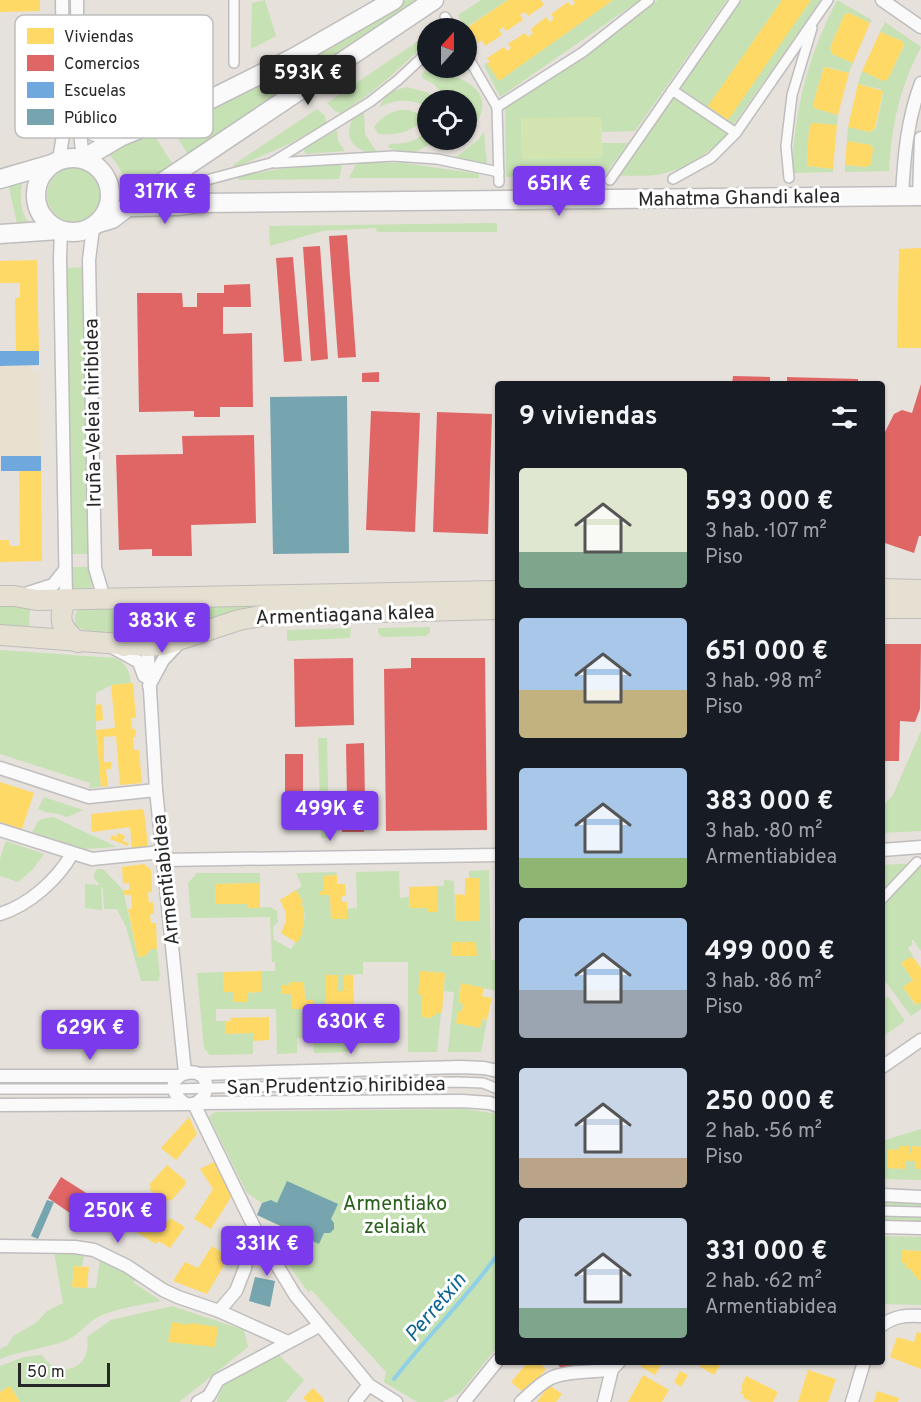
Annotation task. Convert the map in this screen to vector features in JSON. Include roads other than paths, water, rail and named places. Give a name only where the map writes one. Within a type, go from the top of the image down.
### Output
[{"type":"main road","points":[[213,98],[284,63],[394,0]]},
{"type":"main road","points":[[55,162],[42,174],[37,186],[36,199],[40,212],[48,223],[60,230],[72,233],[82,232],[112,219],[434,0]]},
{"type":"main road","points":[[83,159],[118,138]]},
{"type":"main road","points":[[0,179],[70,158],[93,163],[107,178],[110,188],[109,207],[96,225]]},
{"type":"main road","name":"Mahatma Ghandi kalea","points":[[162,183],[183,200],[198,203]]},
{"type":"main road","points":[[110,188],[136,201]]},
{"type":"main road","name":"Mahatma Ghandi kalea","points":[[136,201],[179,206],[198,203],[914,196]]},
{"type":"main road","points":[[0,234],[60,230]]},
{"type":"main road","points":[[885,589],[921,590]]},
{"type":"main road","name":"Armentiagana kalea","points":[[7,596],[38,600],[495,591]]},
{"type":"main road","points":[[66,599],[61,620],[66,632],[78,642]]},
{"type":"main road","points":[[115,645],[138,639],[146,623],[141,606],[131,599]]},
{"type":"main road","points":[[885,608],[921,609]]},
{"type":"main road","name":"Armentiagana kalea","points":[[0,635],[147,646],[163,645],[238,620],[267,615],[495,609]]},
{"type":"street","points":[[62,0],[62,15]]},
{"type":"street","points":[[76,0],[76,15]]},
{"type":"street","points":[[234,0],[234,63]]},
{"type":"street","points":[[496,107],[584,52],[649,0]]},
{"type":"street","points":[[609,180],[735,0]]},
{"type":"street","points":[[673,179],[711,158],[736,133],[828,0]]},
{"type":"street","points":[[882,0],[921,27]]},
{"type":"street","points":[[789,178],[786,146],[792,94],[815,18]]},
{"type":"street","points":[[271,163],[370,102],[417,62]]},
{"type":"street","points":[[477,73],[496,107],[499,182]]},
{"type":"street","points":[[914,196],[905,143],[921,83]]},
{"type":"street","points":[[672,90],[736,133]]},
{"type":"street","points":[[55,162],[62,138]]},
{"type":"street","points":[[81,138],[83,159]]},
{"type":"street","points":[[914,196],[921,138]]},
{"type":"street","points":[[199,182],[271,163],[393,156],[436,159],[499,172]]},
{"type":"street","name":"Iruña-Veleia hiribidea","points":[[96,225],[89,260],[95,568],[104,598]]},
{"type":"street","name":"Iruña-Veleia hiribidea","points":[[60,230],[66,599]]},
{"type":"street","points":[[7,596],[38,592],[53,585],[65,570]]},
{"type":"street","name":"Armentiabidea","points":[[146,623],[156,790],[182,1074]]},
{"type":"street","points":[[149,687],[163,660],[183,639]]},
{"type":"street","name":"Armentiabidea","points":[[115,645],[139,662],[149,687]]},
{"type":"street","points":[[0,768],[89,797],[156,790]]},
{"type":"street","points":[[0,830],[92,859],[163,856],[495,855]]},
{"type":"street","points":[[885,850],[921,847]]},
{"type":"street","points":[[0,914],[27,901],[45,887],[72,854]]},
{"type":"street","points":[[885,897],[917,862]]},
{"type":"street","points":[[885,1065],[921,1040]]},
{"type":"street","name":"San Prudentzio hiribidea","points":[[0,1076],[192,1072],[199,1074],[460,1067],[495,1070]]},
{"type":"street","points":[[182,1074],[175,1082],[176,1097],[191,1103],[254,1227],[295,1295],[369,1385],[396,1402]]},
{"type":"street","points":[[191,1103],[205,1094],[204,1080],[199,1074]]},
{"type":"street","name":"San Prudentzio hiribidea","points":[[0,1089],[174,1089],[456,1082],[483,1083],[495,1088]]},
{"type":"street","name":"San Prudentzio hiribidea","points":[[0,1105],[462,1101],[495,1105]]},
{"type":"street","points":[[885,1195],[921,1197]]},
{"type":"street","points":[[885,1211],[921,1212]]},
{"type":"street","points":[[219,1311],[236,1291],[245,1268],[254,1227]]},
{"type":"street","points":[[885,1227],[921,1228]]},
{"type":"street","points":[[0,1246],[75,1247],[94,1250],[128,1266],[170,1294],[219,1311],[288,1342]]},
{"type":"street","points":[[885,1323],[899,1316],[921,1316]]},
{"type":"street","points":[[206,1400],[218,1380],[319,1326]]},
{"type":"street","points":[[464,1402],[495,1364]]},
{"type":"street","points":[[852,1402],[863,1365]]},
{"type":"street","points":[[521,1402],[551,1378],[615,1366],[604,1402]]},
{"type":"street","points":[[355,1402],[369,1385]]},
{"type":"waterway","name":"Perretxin","points":[[394,1379],[495,1258]]},
{"type":"park label","name":"Armentiako zelaiak","points":[[395,1214]]}]
